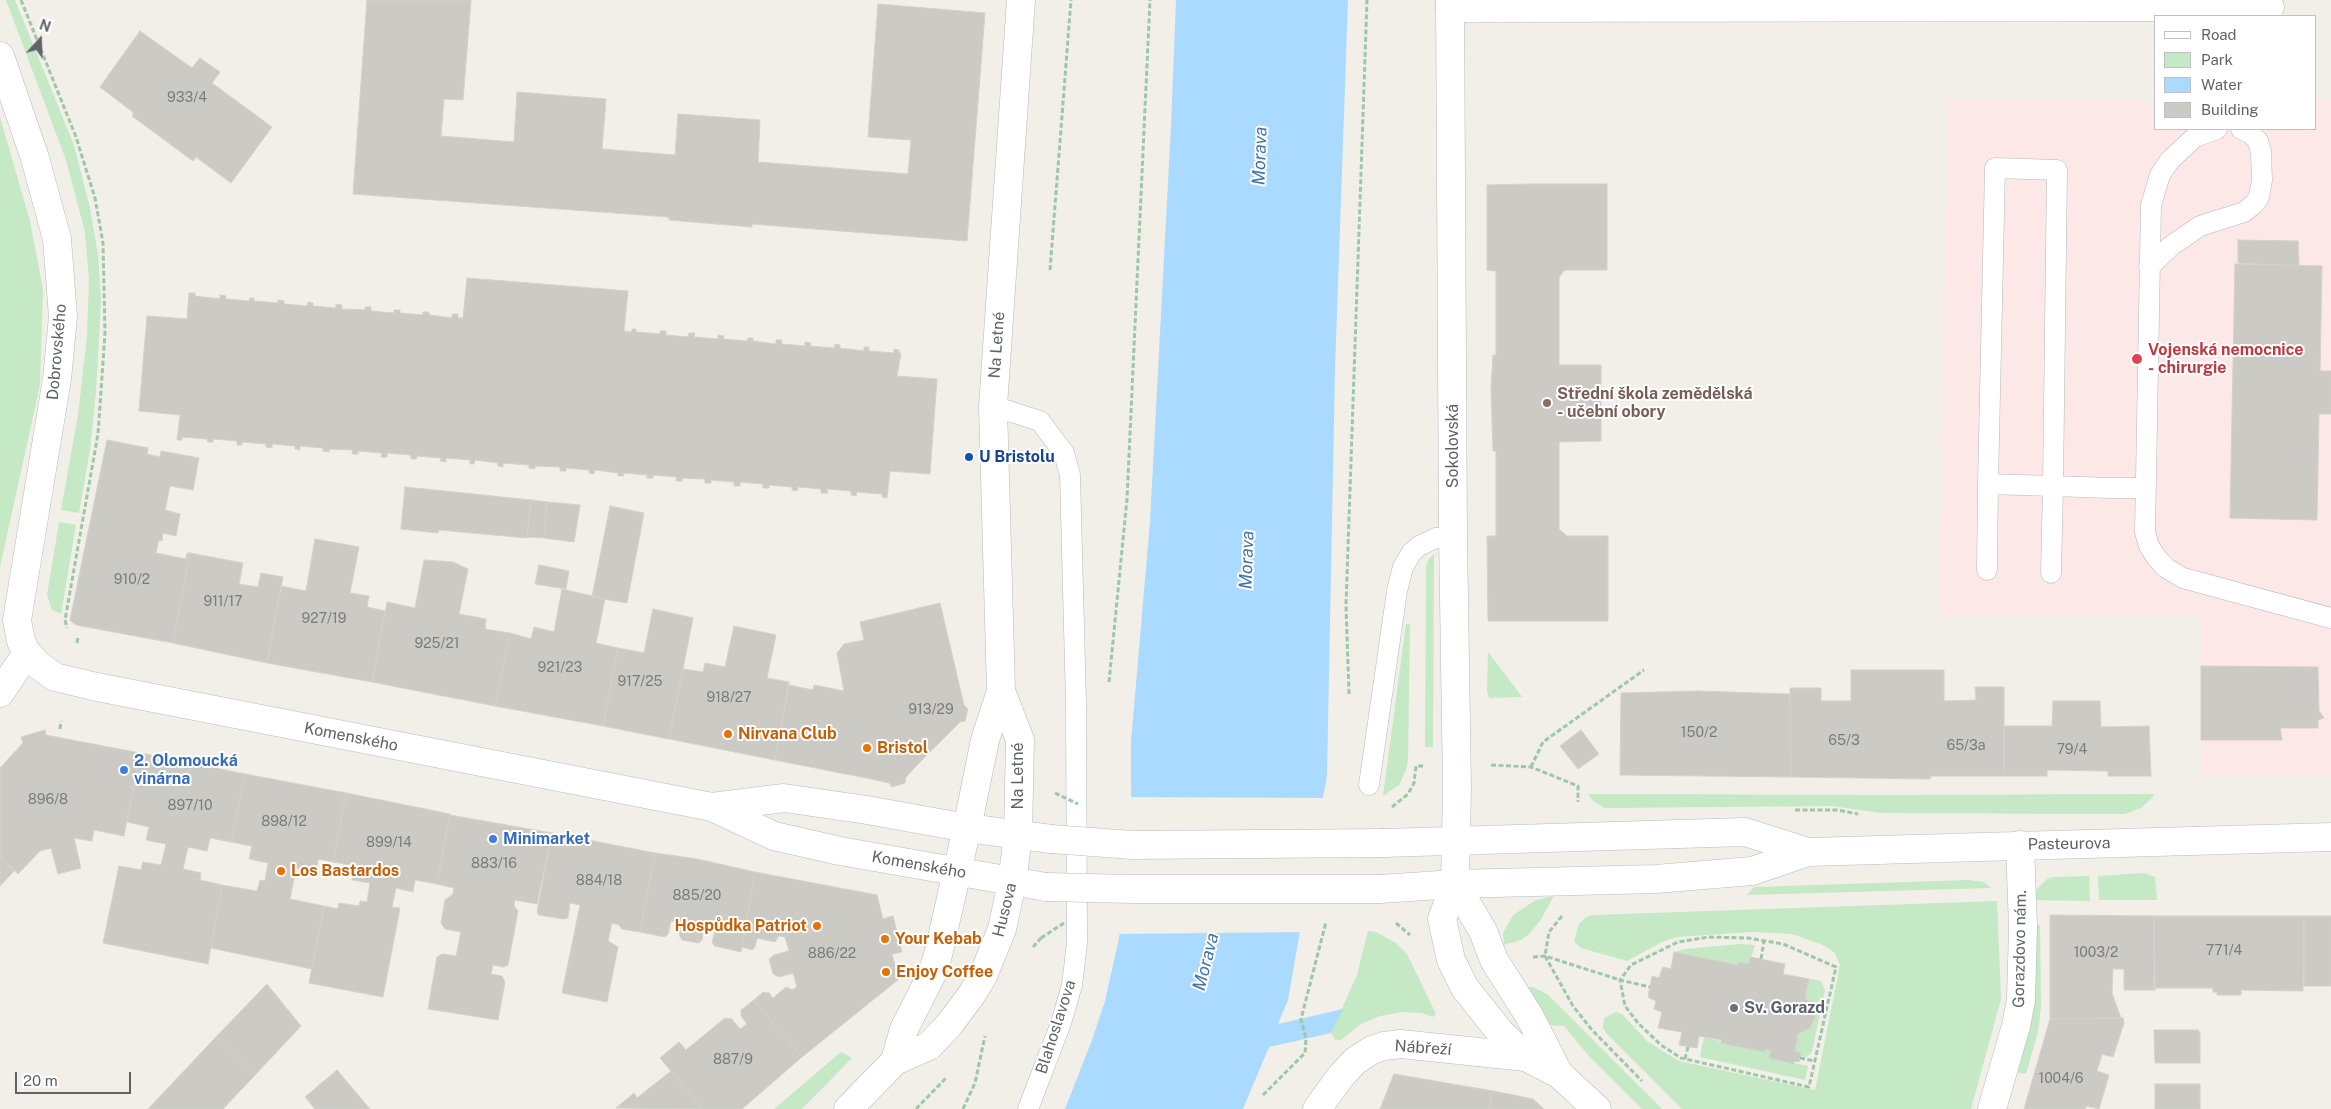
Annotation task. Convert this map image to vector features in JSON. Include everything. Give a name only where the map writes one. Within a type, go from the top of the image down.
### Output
[{"type":"street","name":"Na Letné","points":[[1018,834],[1020,740],[1001,691],[993,406],[1021,0]]},
{"type":"street","name":"Sokolovská","points":[[1455,884],[1450,4],[2270,8]]},
{"type":"street","name":"Dobrovského","points":[[0,56],[35,158],[57,239],[63,317],[57,379],[19,598],[18,636],[27,653]]},
{"type":"street","points":[[0,660],[27,653]]},
{"type":"street","points":[[0,693],[27,653]]},
{"type":"street","name":"Komenského","points":[[27,653],[51,676],[69,681],[712,807],[774,836],[840,851],[1012,883],[1046,887],[1380,889],[1455,884],[1656,879],[1752,871],[1808,852]]},
{"type":"street","name":"Na Letné","points":[[967,828],[985,740],[1001,691]]},
{"type":"street","name":"Komenského","points":[[712,807],[784,798],[867,810],[967,828],[1051,839],[1133,845],[1384,843],[1745,832],[1808,852]]},
{"type":"street","name":"Husova","points":[[894,1061],[904,1029],[932,974],[938,955],[967,828]]},
{"type":"street","name":"Husova","points":[[848,1109],[894,1061],[929,1046],[949,1025],[972,994],[983,976],[1002,929],[1012,883],[1018,834]]},
{"type":"street","name":"Pasteurova","points":[[1808,852],[2331,837]]},
{"type":"street","name":"Gorazdovo nám.","points":[[1992,1109],[2016,1026],[2021,1000],[2023,927],[2020,845]]},
{"type":"street","points":[[1455,884],[1442,919],[1451,960],[1465,988],[1500,1032],[1526,1057],[1559,1074],[1597,1109]]},
{"type":"street","points":[[1455,884],[1483,931],[1494,960],[1530,1017],[1559,1074]]},
{"type":"street","name":"Nábřeží","points":[[1317,1109],[1332,1087],[1355,1061],[1372,1050],[1384,1046],[1401,1044],[1526,1057]]},
{"type":"lane","points":[[2215,130],[2195,138],[2170,160],[2160,175],[2151,205],[2144,488],[2147,539],[2156,557],[2166,568],[2183,578],[2331,618]]},
{"type":"lane","points":[[2149,267],[2171,246],[2200,226],[2244,212],[2259,197],[2262,180],[2261,152],[2258,141],[2250,133],[2243,130]]},
{"type":"lane","points":[[1987,570],[1995,168],[2057,170],[2051,573]]},
{"type":"lane","name":"Blahoslavova","points":[[993,406],[1040,421],[1064,454],[1070,475],[1076,703],[1077,943],[1072,985],[1028,1109]]},
{"type":"lane","points":[[1988,484],[2144,488]]},
{"type":"lane","points":[[1370,785],[1397,591],[1403,567],[1412,552],[1419,546],[1436,538],[1453,536]]},
{"type":"path","points":[[1050,270],[1071,0]]},
{"type":"path","points":[[1108,687],[1127,499],[1150,0]]},
{"type":"path","points":[[1349,697],[1346,595],[1367,0]]},
{"type":"path","points":[[77,643],[78,637]]},
{"type":"path","points":[[1531,768],[1543,742],[1644,670]]},
{"type":"path","points":[[60,729],[62,721]]},
{"type":"path","points":[[1492,765],[1531,768],[1578,786]]},
{"type":"path","points":[[1389,810],[1399,804],[1408,794],[1414,783],[1416,766]]},
{"type":"path","points":[[1055,793],[1083,806]]},
{"type":"path","points":[[1567,912],[1556,921],[1549,932],[1545,956],[1573,1006],[1592,1030],[1642,1081]]},
{"type":"path","points":[[1387,919],[1396,923],[1413,939]]},
{"type":"path","points":[[1709,937],[1764,941],[1783,944],[1836,967],[1809,1087],[1685,1059],[1661,1045],[1638,1023],[1625,1006],[1620,980],[1631,965],[1678,942],[1709,937]]},
{"type":"path","points":[[1761,959],[1764,941]]},
{"type":"path","points":[[1545,956],[1620,980],[1650,987]]},
{"type":"path","points":[[1263,1096],[1305,1053],[1306,1039],[1301,1019]]},
{"type":"path","points":[[963,1109],[975,1083],[986,1031]]},
{"type":"path","points":[[1685,1059],[1688,1047]]},
{"type":"path","points":[[1800,1058],[1815,1061]]},
{"type":"shaded area","name":"Vojenská nemocnice - chirurgie","points":[[1948,101],[2154,101],[2154,130],[2316,130],[2316,101],[2331,101],[2331,776],[2202,776],[2201,616],[1939,616]]},
{"type":"green space","points":[[6,0],[15,0],[74,145],[90,208],[98,255],[101,300],[96,392],[90,450],[79,513],[61,510],[78,415],[87,336],[89,279],[85,232],[66,160]]},
{"type":"green space","points":[[0,117],[30,221],[43,289],[40,385],[0,567]]},
{"type":"green space","points":[[59,522],[76,525],[61,614],[52,610],[47,595]]},
{"type":"green space","points":[[1434,554],[1433,747],[1425,747],[1426,567],[1429,559]]},
{"type":"green space","points":[[1406,624],[1410,624],[1408,760],[1406,770],[1399,785],[1383,796]]},
{"type":"green space","points":[[1488,652],[1522,697],[1489,698],[1487,690]]},
{"type":"green space","points":[[1588,794],[2154,794],[2141,808],[2125,814],[1881,813],[1832,806],[1605,808],[1593,801]]},
{"type":"green space","points":[[2144,873],[2155,877],[2157,900],[2099,900],[2098,876]]},
{"type":"green space","points":[[2089,876],[2090,901],[2033,900],[2037,889],[2047,879],[2053,877]]},
{"type":"green space","points":[[1969,880],[1984,882],[1991,888],[1747,895],[1754,887]]},
{"type":"green space","points":[[1554,896],[1540,921],[1529,934],[1521,940],[1504,945],[1503,933],[1513,915],[1536,900]]},
{"type":"green space","points":[[1997,901],[2001,999],[1971,1109],[1682,1109],[1606,1033],[1603,1027],[1604,1018],[1616,1012],[1622,1014],[1647,1041],[1679,1061],[1815,1090],[1840,965],[1835,953],[1823,945],[1792,934],[1752,932],[1677,937],[1662,942],[1627,961],[1581,948],[1574,941],[1579,924],[1586,917],[1593,915]]},
{"type":"green space","points":[[2033,925],[2040,925],[2041,1007],[2038,1032],[2026,1074],[2016,1072]]},
{"type":"green space","points":[[1368,931],[1376,932],[1396,943],[1407,954],[1436,1014],[1433,1017],[1422,1013],[1402,1012],[1380,1016],[1361,1024],[1341,1040],[1335,1040],[1331,1033],[1357,975]]},
{"type":"green space","points":[[1739,944],[1755,945],[1749,964],[1738,962],[1737,965],[1674,952],[1686,949]]},
{"type":"green space","points":[[1809,979],[1821,981],[1825,990],[1812,1052],[1807,1057],[1801,1056],[1801,1053],[1795,1051],[1798,1034],[1810,1028],[1815,1018],[1813,1007],[1805,997]]},
{"type":"green space","points":[[1526,987],[1533,987],[1547,994],[1662,1109],[1642,1109],[1589,1056],[1564,1026],[1548,1025]]},
{"type":"green space","points":[[1704,1037],[1765,1052],[1765,1049],[1771,1050],[1769,1058],[1808,1066],[1805,1080],[1700,1057]]},
{"type":"green space","points":[[841,1052],[852,1058],[802,1109],[774,1109]]},
{"type":"water","name":"Morava","points":[[1176,0],[1348,0],[1335,369],[1327,775],[1288,1000],[1278,1024],[1343,1009],[1331,1033],[1269,1047],[1243,1109],[1065,1109],[1105,1001],[1119,938],[1128,869],[1131,825],[1131,742],[1150,522]]},
{"type":"pier","points":[[1128,797],[1326,798],[1304,932],[1117,934],[1126,868]]},
{"type":"building","points":[[367,0],[471,0],[463,100],[444,99],[441,136],[514,142],[517,92],[606,99],[602,149],[675,155],[678,114],[760,120],[758,162],[908,174],[911,140],[868,137],[878,4],[985,13],[967,241],[752,224],[752,227],[669,220],[669,217],[353,194]]},
{"type":"building","points":[[140,31],[192,68],[200,58],[220,72],[212,83],[272,127],[231,183],[196,157],[193,161],[132,116],[134,113],[100,87]]},
{"type":"building","name":"Střední škola zemědělská - učební obory","points":[[1607,184],[1607,270],[1565,270],[1559,277],[1559,365],[1601,365],[1601,441],[1559,442],[1559,529],[1567,536],[1608,536],[1608,621],[1488,621],[1487,536],[1496,536],[1496,451],[1493,451],[1491,389],[1493,355],[1496,355],[1496,271],[1487,270],[1487,185]]},
{"type":"building","points":[[2238,240],[2298,241],[2299,266],[2238,263]]},
{"type":"building","points":[[2235,264],[2322,266],[2320,371],[2331,371],[2331,414],[2319,414],[2317,520],[2230,518]]},
{"type":"building","points":[[467,278],[628,291],[624,331],[632,332],[632,329],[636,329],[636,332],[660,334],[660,331],[666,331],[666,335],[688,337],[689,333],[695,333],[694,337],[718,339],[718,335],[724,336],[723,339],[747,341],[748,338],[753,338],[753,341],[776,344],[776,340],[782,340],[781,344],[805,346],[805,342],[811,343],[810,346],[834,348],[835,344],[840,345],[840,348],[864,351],[864,347],[869,347],[869,351],[894,353],[894,349],[899,350],[899,353],[901,353],[897,376],[937,379],[930,474],[890,471],[887,498],[882,497],[882,494],[857,492],[856,496],[851,495],[851,491],[827,489],[828,493],[821,493],[821,489],[798,487],[797,491],[792,490],[792,487],[769,485],[769,488],[763,488],[763,484],[740,482],[740,486],[734,486],[734,482],[711,480],[711,483],[705,483],[705,479],[682,478],[682,481],[676,481],[677,477],[653,475],[653,478],[647,478],[647,475],[624,473],[623,476],[618,476],[618,473],[595,470],[594,474],[589,473],[589,470],[566,468],[566,471],[560,471],[560,467],[535,466],[535,469],[529,468],[529,465],[503,463],[503,467],[498,466],[498,463],[475,460],[474,464],[470,464],[470,460],[446,458],[446,462],[440,461],[441,458],[417,456],[416,459],[411,459],[411,455],[387,453],[387,457],[381,457],[382,453],[358,451],[358,454],[352,454],[353,450],[329,449],[329,452],[323,451],[323,448],[300,446],[300,450],[295,449],[295,446],[272,444],[272,448],[266,447],[266,444],[242,442],[242,445],[237,445],[237,441],[213,439],[213,442],[207,442],[208,439],[182,437],[182,440],[177,440],[180,415],[139,411],[147,316],[187,319],[189,293],[195,293],[195,296],[220,299],[220,295],[226,296],[225,299],[249,301],[250,298],[254,298],[254,301],[278,303],[278,300],[284,301],[284,304],[307,306],[308,302],[313,303],[313,306],[336,308],[336,304],[342,305],[342,309],[365,310],[365,307],[371,307],[371,311],[394,313],[394,310],[400,310],[400,313],[423,315],[423,312],[429,312],[429,315],[452,318],[452,314],[458,314],[458,318],[463,318]]},
{"type":"building","points":[[107,440],[148,448],[147,454],[160,457],[161,451],[199,458],[193,490],[170,486],[165,510],[180,514],[176,536],[163,533],[162,541],[159,540],[156,553],[186,559],[187,553],[190,553],[173,643],[76,625],[70,620]]},
{"type":"building","points":[[405,487],[531,500],[527,538],[439,530],[438,533],[401,529]]},
{"type":"building","points":[[531,500],[547,502],[544,538],[527,537]]},
{"type":"building","points":[[547,502],[580,505],[574,542],[544,538]]},
{"type":"building","points":[[610,506],[644,513],[627,603],[592,597]]},
{"type":"building","points":[[315,539],[359,547],[350,593],[369,596],[367,607],[385,611],[372,682],[267,663],[281,586],[306,591]]},
{"type":"building","points":[[190,553],[243,563],[239,584],[258,587],[261,573],[283,577],[267,663],[173,643]]},
{"type":"building","points":[[424,560],[453,562],[468,569],[459,614],[486,619],[485,629],[510,633],[495,706],[372,682],[387,602],[415,608]]},
{"type":"building","points":[[539,565],[569,571],[566,589],[535,584]]},
{"type":"building","points":[[562,589],[605,599],[596,643],[618,648],[603,726],[495,706],[510,633],[531,639],[534,627],[554,632]]},
{"type":"building","points":[[940,603],[964,705],[968,709],[965,721],[960,722],[918,764],[906,777],[905,783],[892,787],[889,783],[775,760],[789,685],[813,690],[814,685],[844,691],[837,653],[844,644],[864,640],[860,622]]},
{"type":"building","points":[[653,609],[693,618],[669,739],[603,726],[618,648],[644,653]]},
{"type":"building","points":[[734,626],[776,635],[767,678],[789,682],[775,760],[669,739],[683,669],[703,672],[705,663],[725,667]]},
{"type":"building","points":[[2201,666],[2318,667],[2319,711],[2324,718],[2318,720],[2318,728],[2280,728],[2282,740],[2201,740]]},
{"type":"building","points":[[1851,670],[1944,670],[1944,701],[1976,700],[1975,687],[2004,687],[2004,776],[1931,776],[1930,779],[1791,777],[1790,688],[1821,688],[1821,701],[1851,701]]},
{"type":"building","points":[[1697,691],[1790,694],[1791,777],[1620,775],[1621,693]]},
{"type":"building","points":[[2053,701],[2100,701],[2101,727],[2149,726],[2151,776],[2108,776],[2108,771],[2047,770],[2047,776],[2004,776],[2004,726],[2052,726]]},
{"type":"building","points":[[45,730],[46,735],[140,753],[124,836],[94,830],[92,841],[74,838],[81,868],[58,874],[51,848],[40,851],[18,874],[0,857],[0,768],[23,743],[21,737]]},
{"type":"building","points":[[1581,730],[1599,754],[1578,769],[1560,746]]},
{"type":"building","points":[[140,753],[245,774],[231,842],[210,838],[207,851],[188,847],[183,869],[201,873],[200,880],[222,885],[208,964],[103,943],[119,866],[141,870],[143,862],[161,865],[166,844],[146,840],[149,827],[127,822]]},
{"type":"building","name":"Los Bastardos","points":[[245,774],[346,793],[333,862],[318,859],[316,873],[296,868],[290,899],[324,906],[312,969],[211,948],[222,885],[257,891],[260,880],[265,881],[268,863],[249,859],[252,846],[231,842]]},
{"type":"building","points":[[346,793],[450,814],[437,884],[415,880],[413,892],[396,888],[392,907],[400,908],[383,997],[309,983],[324,906],[338,909],[339,903],[359,906],[360,901],[367,902],[370,883],[352,880],[355,866],[333,862]]},
{"type":"building","points":[[450,815],[552,833],[537,904],[515,900],[514,906],[518,911],[508,965],[504,967],[493,965],[491,974],[502,976],[505,982],[498,1020],[428,1009],[437,957],[442,954],[456,956],[461,932],[445,929],[441,923],[445,900],[453,894],[454,888],[437,884]]},
{"type":"building","points":[[552,833],[655,853],[640,932],[622,929],[619,925],[612,923],[608,941],[618,947],[607,1002],[562,993],[580,905],[570,903],[568,918],[563,919],[539,915],[537,912]]},
{"type":"building","points":[[655,853],[697,859],[755,872],[741,952],[715,946],[712,943],[715,930],[704,927],[702,940],[699,943],[682,940],[679,935],[682,922],[671,921],[668,934],[665,937],[640,932]]},
{"type":"building","points":[[0,857],[14,871],[0,886]]},
{"type":"building","points":[[755,872],[877,895],[883,919],[893,916],[902,952],[892,954],[899,979],[802,1057],[754,1000],[763,992],[769,993],[773,998],[786,987],[792,990],[797,987],[793,973],[779,977],[773,974],[769,959],[774,955],[789,951],[785,937],[779,936],[775,942],[757,938],[755,947],[752,950],[742,947]]},
{"type":"building","points":[[2050,915],[2154,916],[2155,990],[2124,990],[2124,969],[2113,969],[2112,993],[2121,1018],[2050,1019]]},
{"type":"building","points":[[2154,916],[2304,916],[2303,991],[2241,990],[2241,995],[2217,995],[2217,992],[2213,992],[2213,988],[2154,988]]},
{"type":"building","points":[[2304,916],[2331,916],[2331,986],[2304,986]]},
{"type":"building","name":"Sv. Gorazd","points":[[1674,952],[1737,965],[1738,962],[1749,964],[1750,957],[1785,964],[1783,974],[1809,979],[1805,997],[1813,1007],[1815,1018],[1810,1028],[1798,1034],[1795,1051],[1801,1053],[1799,1062],[1794,1061],[1794,1064],[1769,1058],[1771,1050],[1765,1049],[1765,1052],[1721,1043],[1722,1040],[1699,1036],[1697,1048],[1679,1045],[1682,1032],[1658,1028],[1662,1012],[1654,1009],[1656,1001],[1648,997],[1652,976],[1659,978],[1663,967],[1671,969]]},
{"type":"building","points":[[267,984],[301,1026],[256,1074],[216,1037]]},
{"type":"building","points":[[754,1000],[802,1057],[742,1109],[703,1109],[660,1058],[679,1042],[686,1050],[725,1018],[732,1019],[740,1029],[747,1024],[741,1016],[741,1010]]},
{"type":"building","points":[[2123,1018],[2124,1023],[2113,1057],[2102,1054],[2097,1071],[2109,1075],[2099,1109],[2086,1106],[2085,1109],[2024,1109],[2050,1019]]},
{"type":"building","points":[[2154,1030],[2198,1030],[2200,1033],[2200,1063],[2155,1063]]},
{"type":"building","points":[[216,1037],[256,1074],[223,1109],[148,1109]]},
{"type":"building","points":[[337,1070],[370,1109],[315,1109],[305,1097]]},
{"type":"building","points":[[671,1071],[703,1109],[616,1108],[634,1093],[637,1098]]},
{"type":"building","points":[[1394,1074],[1493,1091],[1489,1109],[1380,1109]]},
{"type":"building","points":[[2155,1084],[2200,1084],[2200,1109],[2155,1109]]},
{"type":"building","points":[[1493,1091],[1533,1099],[1544,1109],[1489,1109]]},
{"type":"place","name":"Vojenská nemocnice - chirurgie","points":[[2137,359]]},
{"type":"place","name":"Střední škola zemědělská - učební obory","points":[[1547,403]]},
{"type":"place","name":"U Bristolu","points":[[969,457]]},
{"type":"place","name":"Nirvana Club","points":[[728,734]]},
{"type":"place","name":"Bristol","points":[[867,748]]},
{"type":"place","name":"2. Olomoucká vinárna","points":[[124,770]]},
{"type":"place","name":"Minimarket","points":[[493,839]]},
{"type":"place","name":"Los Bastardos","points":[[281,871]]},
{"type":"place","name":"Hospůdka Patriot","points":[[817,926]]},
{"type":"place","name":"Your Kebab","points":[[885,939]]},
{"type":"place","name":"Enjoy Coffee","points":[[886,972]]},
{"type":"place","name":"Sv. Gorazd","points":[[1734,1008]]}]
